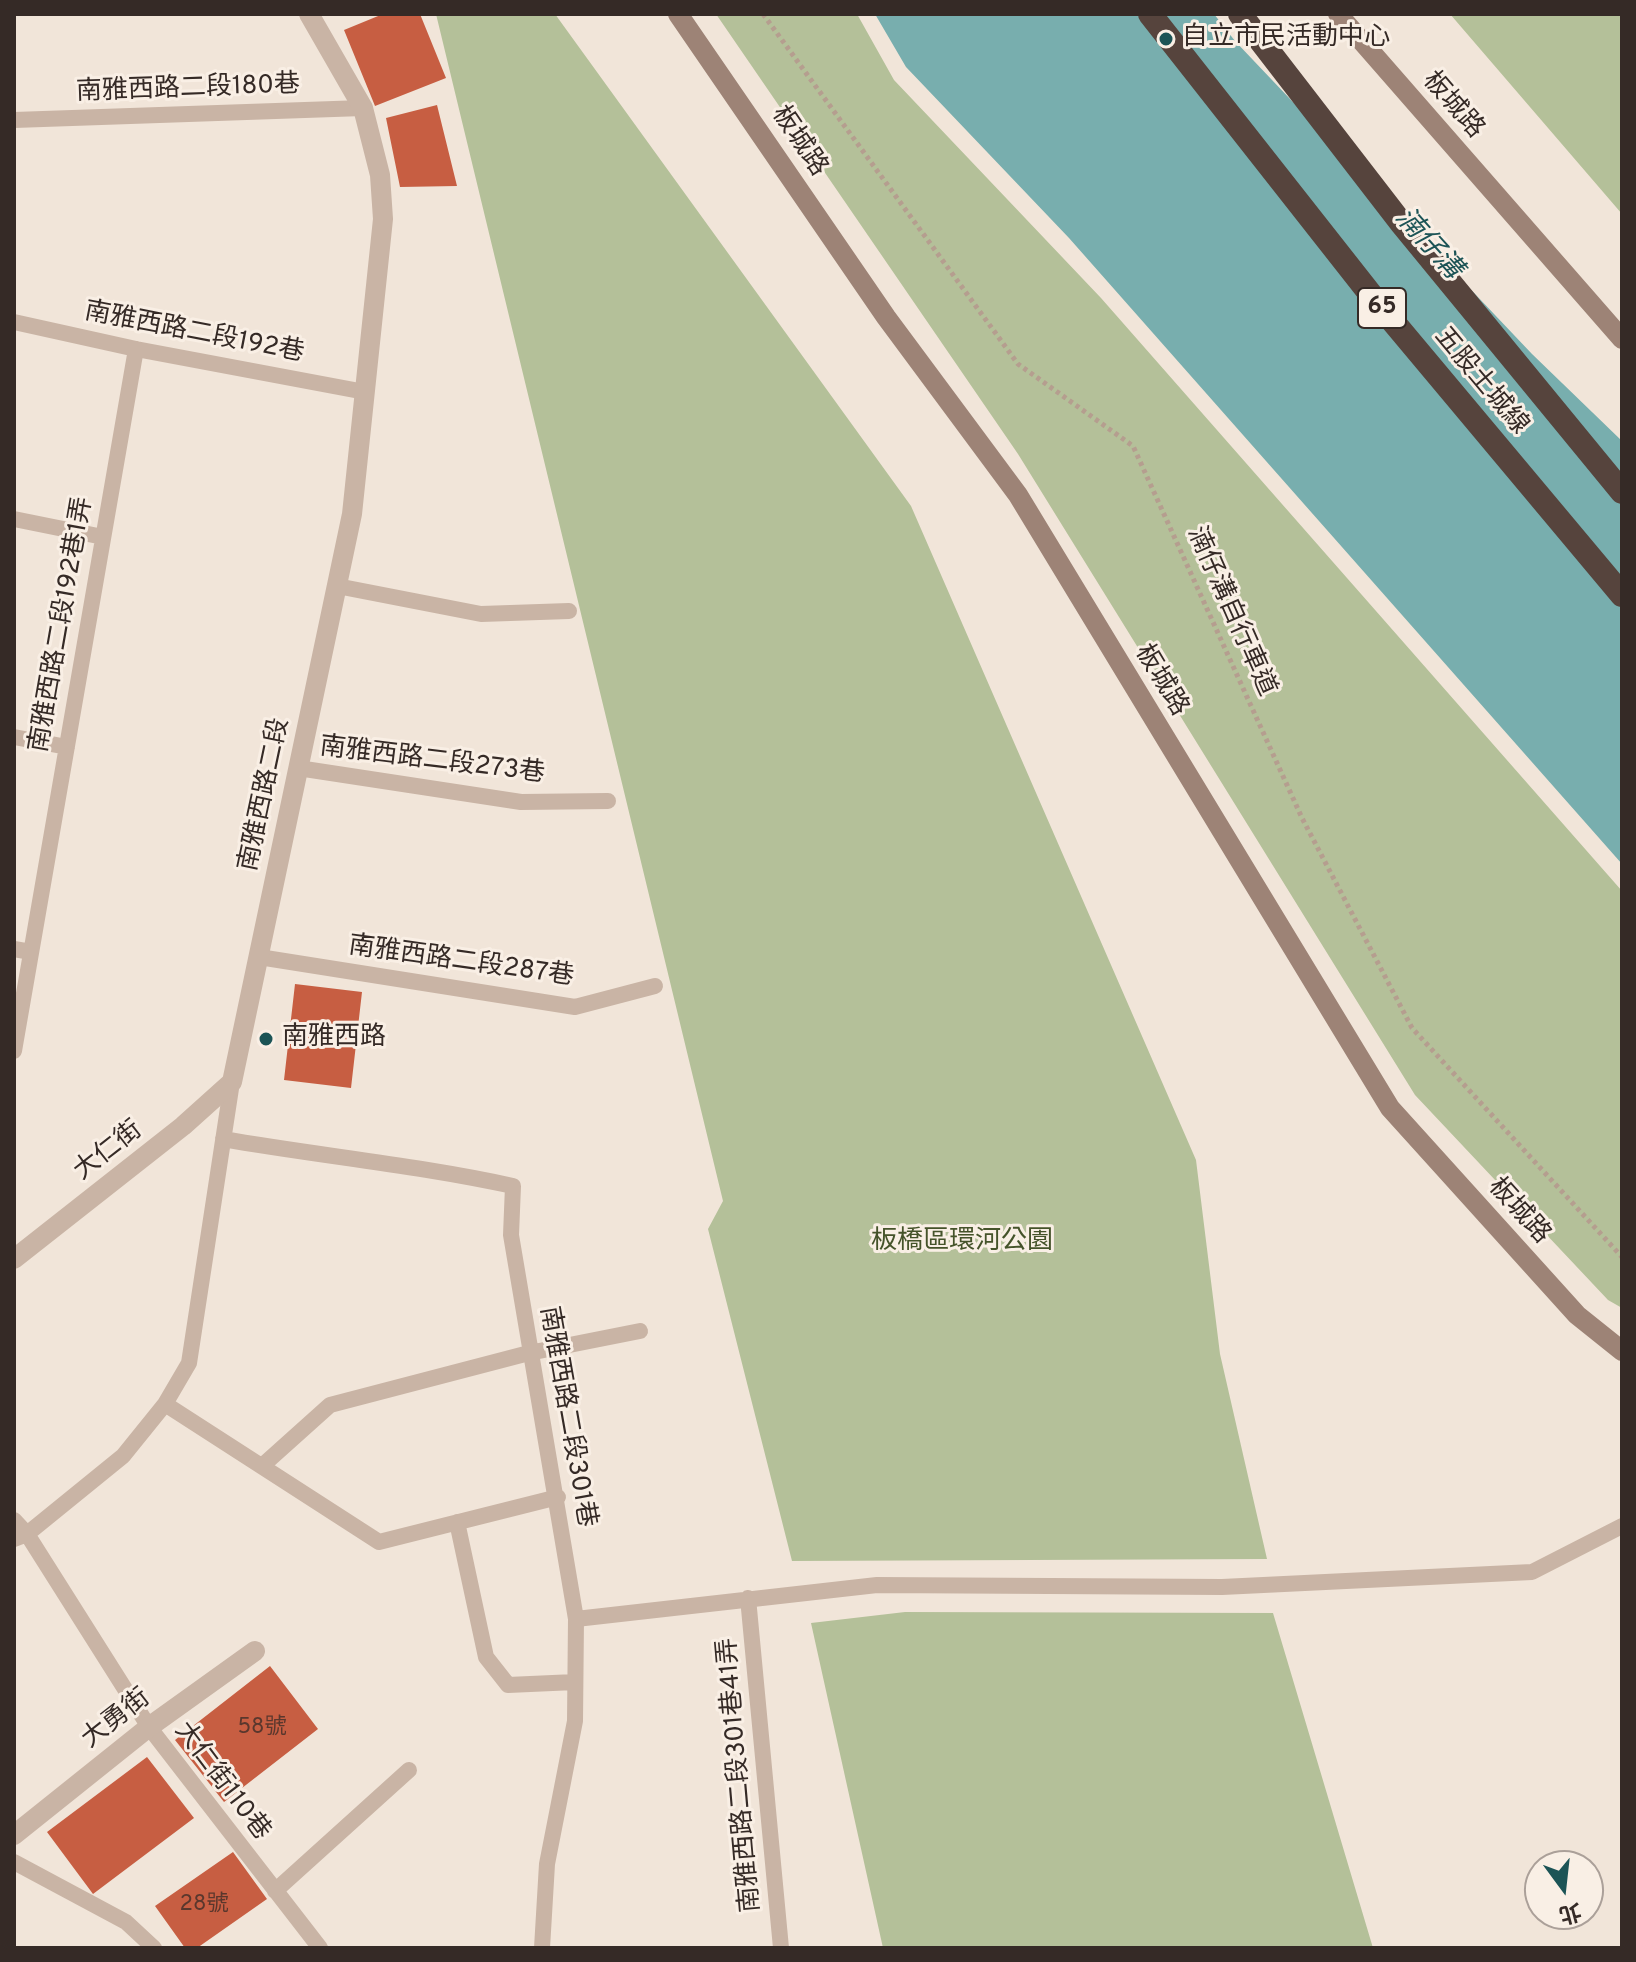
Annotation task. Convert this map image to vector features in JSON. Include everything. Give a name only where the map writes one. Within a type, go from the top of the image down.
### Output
[{"type":"highway","name":"五股土城線","points":[[1150,14],[1375,300],[1622,595]]},
{"type":"highway","name":"五股土城線","points":[[1240,14],[1402,224],[1622,492]]},
{"type":"street","name":"南雅西路二段","points":[[232,1082],[352,514],[383,219],[380,175],[363,108],[309,14]]},
{"type":"street","name":"板城路","points":[[678,14],[886,317],[1018,495],[1390,1108],[1577,1315],[1622,1351]]},
{"type":"street","name":"板城路","points":[[1338,14],[1622,339]]},
{"type":"street","name":"大仁街","points":[[14,1259],[183,1126],[232,1082]]},
{"type":"street","name":"大勇街","points":[[14,1835],[149,1727],[255,1651]]},
{"type":"lane","name":"南雅西路二段180巷","points":[[14,120],[363,108]]},
{"type":"lane","name":"南雅西路二段192巷","points":[[14,322],[136,349],[365,392]]},
{"type":"lane","name":"南雅西路二段192巷1弄","points":[[14,1051],[22,950],[67,747],[136,349]]},
{"type":"lane","points":[[14,519],[103,537]]},
{"type":"lane","points":[[337,586],[481,614],[569,611]]},
{"type":"lane","points":[[14,737],[67,747]]},
{"type":"lane","name":"南雅西路二段273巷","points":[[298,768],[521,802],[608,801]]},
{"type":"lane","name":"南雅西路二段287巷","points":[[259,957],[575,1007],[655,986]]},
{"type":"lane","name":"南雅西路二段","points":[[20,1537],[123,1456],[165,1404],[189,1363],[232,1082]]},
{"type":"lane","name":"南雅西路二段301巷","points":[[223,1139],[327,1157],[443,1171],[513,1186],[511,1235],[529,1353],[558,1497],[576,1619],[575,1721],[547,1864],[542,1948]]},
{"type":"lane","points":[[262,1466],[330,1405],[529,1353],[640,1331]]},
{"type":"lane","points":[[165,1404],[379,1542],[558,1497]]},
{"type":"lane","name":"大仁街110巷","points":[[14,1520],[20,1537],[149,1727],[320,1948]]},
{"type":"lane","points":[[457,1522],[486,1657],[508,1685],[575,1682]]},
{"type":"lane","points":[[576,1619],[877,1585],[1222,1587],[1532,1572],[1622,1526]]},
{"type":"lane","name":"南雅西路二段301巷41弄","points":[[748,1598],[781,1948]]},
{"type":"lane","points":[[275,1891],[409,1770]]},
{"type":"lane","points":[[14,1862],[126,1922],[154,1948]]},
{"type":"path","name":"湳仔溝自行車道","points":[[763,14],[1018,364],[1133,446],[1302,818],[1412,1028],[1622,1257]]},
{"type":"green space","name":"板橋區環河公園","points":[[436,14],[555,14],[911,506],[1196,1160],[1220,1354],[1267,1559],[792,1561],[708,1229],[723,1201]]},
{"type":"green space","points":[[716,14],[857,14],[894,80],[1101,298],[1622,891],[1622,1308],[1608,1300],[1415,1095],[1018,454]]},
{"type":"green space","points":[[1450,14],[1622,14],[1622,214]]},
{"type":"green space","points":[[905,1612],[1273,1613],[1373,1948],[883,1948],[811,1623]]},
{"type":"water","name":"湳仔溝","points":[[875,14],[1214,14],[1235,41],[1532,354],[1622,441],[1622,864],[1069,238],[906,67]]},
{"type":"building","points":[[383,14],[420,14],[446,78],[375,106],[344,30]]},
{"type":"building","points":[[437,105],[457,186],[400,187],[386,118]]},
{"type":"building","points":[[295,984],[362,992],[351,1088],[284,1080]]},
{"type":"building","points":[[270,1666],[318,1729],[224,1802],[175,1740]]},
{"type":"building","points":[[147,1757],[194,1818],[93,1894],[47,1832]]},
{"type":"building","points":[[233,1852],[267,1899],[197,1948],[185,1948],[155,1906]]},
{"type":"place","name":"自立市民活動中心","points":[[1166,39]]},
{"type":"place","name":"南雅西路","points":[[266,1039]]}]
